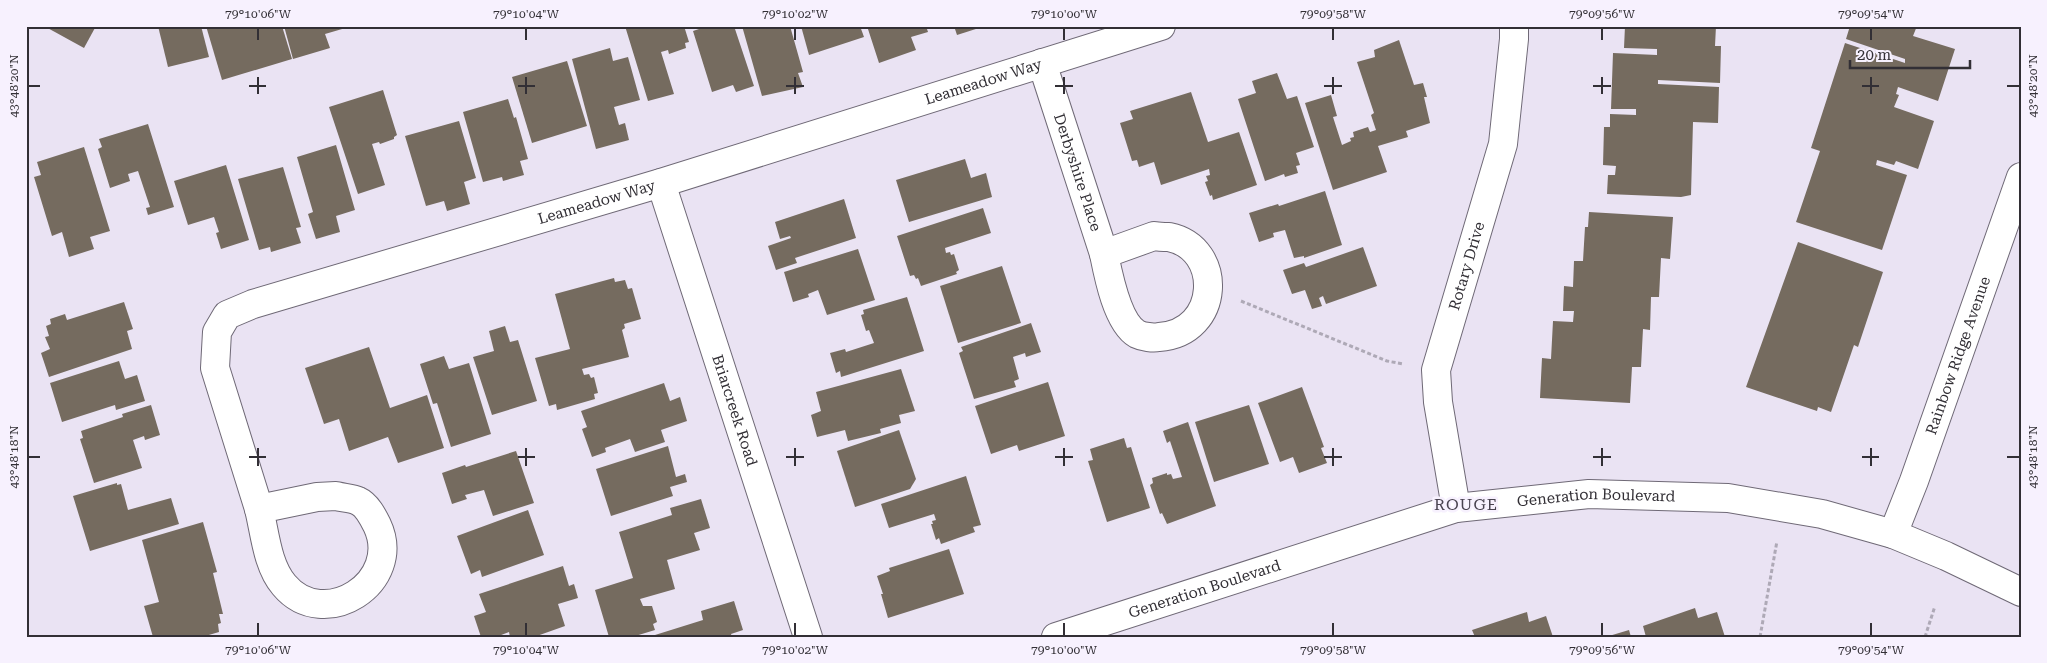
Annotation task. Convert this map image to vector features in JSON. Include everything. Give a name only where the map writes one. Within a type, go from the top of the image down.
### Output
[{"type":"street","name":"Leameadow Way","points":[[259,509],[317,497],[336,496],[359,502],[373,516],[381,533],[382,552],[378,571],[367,587],[351,598],[333,604],[314,602],[297,596],[284,585],[275,570],[259,509],[215,368],[216,332],[227,315],[253,304],[661,184],[1161,26]]},
{"type":"street","name":"Rotary Drive","points":[[1456,508],[1438,402],[1436,370],[1503,144],[1514,26]]},
{"type":"street","name":"Derbyshire Place","points":[[1042,63],[1104,254],[1113,295],[1127,324],[1137,334],[1154,338],[1170,336],[1186,329],[1198,318],[1206,302],[1209,286]]},
{"type":"street","name":"Rainbow Ridge Avenue","points":[[1893,534],[1914,482],[2021,177]]},
{"type":"street","name":"Briarcreek Road","points":[[661,184],[808,637]]},
{"type":"street","points":[[1104,254],[1154,236],[1170,238],[1185,244],[1198,256],[1206,270],[1209,286]]},
{"type":"street","name":"Generation Boulevard","points":[[1056,637],[1456,508],[1588,494],[1728,498],[1842,518],[1893,534],[1946,556],[2021,592]]},
{"type":"path","points":[[1209,286],[1256,308],[1387,360],[1436,370]]},
{"type":"path","points":[[1760,637],[1783,507]]},
{"type":"path","points":[[1925,637],[1936,606]]},
{"type":"building","points":[[44,26],[96,26],[84,48]]},
{"type":"building","points":[[158,26],[201,26],[209,57],[168,67]]},
{"type":"building","points":[[206,26],[282,26],[292,59],[222,80]]},
{"type":"building","points":[[284,26],[349,27],[325,34],[330,48],[293,59]]},
{"type":"building","points":[[625,26],[684,26],[689,42],[685,43],[686,48],[669,54],[668,50],[661,52],[674,94],[648,101]]},
{"type":"building","points":[[708,26],[734,26],[754,86],[736,92],[733,85],[712,92],[693,31]]},
{"type":"building","points":[[742,26],[790,26],[803,72],[798,73],[803,87],[762,96]]},
{"type":"building","points":[[801,26],[860,26],[864,37],[809,55]]},
{"type":"building","points":[[867,26],[926,26],[928,32],[911,37],[916,50],[879,63]]},
{"type":"building","points":[[954,26],[979,26],[979,28],[957,35]]},
{"type":"building","points":[[1625,26],[1716,26],[1715,46],[1721,46],[1720,83],[1658,80],[1658,84],[1719,87],[1718,123],[1693,122],[1691,195],[1681,197],[1607,194],[1608,175],[1615,175],[1616,166],[1603,165],[1604,127],[1610,127],[1610,114],[1636,115],[1636,109],[1611,109],[1613,53],[1657,55],[1657,49],[1624,48]]},
{"type":"building","points":[[1850,26],[1917,26],[1913,36],[1955,49],[1938,101],[1898,87],[1896,94],[1899,95],[1894,107],[1934,121],[1918,169],[1896,161],[1894,165],[1877,160],[1876,165],[1907,175],[1882,250],[1796,222],[1820,151],[1811,148],[1845,43],[1905,63],[1905,59],[1846,39]]},
{"type":"building","points":[[1399,40],[1414,85],[1423,83],[1427,97],[1424,97],[1430,123],[1406,131],[1408,137],[1378,146],[1387,172],[1333,190],[1305,103],[1331,95],[1337,116],[1333,117],[1342,145],[1351,141],[1350,138],[1354,137],[1353,132],[1368,127],[1370,132],[1376,130],[1371,115],[1374,113],[1357,62],[1375,57],[1374,50]]},
{"type":"building","points":[[610,48],[613,61],[628,57],[640,100],[614,107],[619,125],[625,123],[629,140],[596,149],[572,59]]},
{"type":"building","points":[[567,61],[587,126],[532,143],[512,77]]},
{"type":"building","points":[[1277,73],[1287,99],[1297,96],[1314,147],[1296,153],[1300,165],[1296,166],[1298,173],[1285,177],[1284,174],[1265,181],[1238,99],[1256,93],[1252,81]]},
{"type":"building","points":[[383,90],[397,135],[394,139],[380,144],[379,142],[372,144],[385,185],[358,194],[329,107]]},
{"type":"building","points":[[1191,92],[1208,142],[1239,132],[1257,185],[1213,200],[1205,182],[1208,181],[1206,176],[1210,175],[1209,169],[1161,185],[1154,162],[1139,167],[1137,160],[1132,161],[1120,123],[1133,119],[1130,111]]},
{"type":"building","points":[[508,99],[514,118],[516,117],[528,159],[520,161],[524,175],[503,181],[502,177],[483,182],[463,112]]},
{"type":"building","points":[[459,121],[476,178],[464,182],[470,204],[447,211],[444,201],[426,206],[405,136]]},
{"type":"building","points":[[148,124],[174,207],[148,215],[146,208],[150,207],[138,171],[128,174],[130,181],[110,188],[98,149],[102,147],[99,139]]},
{"type":"building","points":[[336,145],[355,210],[336,216],[340,232],[316,239],[308,214],[313,212],[297,157]]},
{"type":"building","points":[[84,147],[110,231],[90,237],[94,249],[69,257],[62,232],[52,236],[34,177],[41,175],[37,162]]},
{"type":"building","points":[[965,159],[971,178],[986,173],[992,197],[909,222],[896,180]]},
{"type":"building","points":[[226,165],[249,240],[221,249],[216,233],[219,232],[214,217],[188,225],[174,181]]},
{"type":"building","points":[[283,167],[301,227],[296,228],[301,243],[271,252],[270,247],[259,250],[238,179]]},
{"type":"building","points":[[1325,191],[1342,245],[1304,258],[1304,256],[1294,258],[1285,230],[1273,233],[1274,237],[1259,242],[1249,213],[1278,204],[1279,206]]},
{"type":"building","points":[[844,199],[856,238],[795,258],[797,263],[776,270],[768,246],[791,238],[790,236],[780,239],[775,222]]},
{"type":"building","points":[[983,208],[991,233],[945,248],[946,253],[954,254],[959,270],[956,272],[957,274],[921,286],[918,278],[916,279],[914,275],[910,276],[897,236]]},
{"type":"building","points":[[1589,212],[1673,217],[1670,259],[1661,258],[1659,297],[1651,297],[1650,330],[1643,329],[1641,367],[1632,367],[1630,403],[1540,398],[1542,358],[1551,359],[1553,321],[1573,322],[1574,311],[1563,311],[1564,286],[1573,287],[1574,261],[1583,261],[1585,227],[1588,227]]},
{"type":"building","points":[[1798,242],[1883,272],[1858,347],[1854,345],[1831,412],[1818,407],[1817,411],[1746,387]]},
{"type":"building","points":[[1363,247],[1377,286],[1326,304],[1323,296],[1319,298],[1322,306],[1312,309],[1305,290],[1292,294],[1283,270],[1304,263],[1306,267]]},
{"type":"building","points":[[858,249],[875,300],[827,315],[818,290],[808,294],[809,297],[793,302],[784,272]]},
{"type":"building","points":[[1002,266],[1021,323],[958,343],[940,286]]},
{"type":"building","points":[[614,278],[615,282],[625,280],[628,289],[632,288],[641,319],[624,324],[625,328],[622,330],[629,357],[582,369],[584,375],[589,374],[591,378],[594,377],[598,393],[594,394],[595,399],[557,410],[556,404],[549,406],[535,358],[570,349],[555,294]]},
{"type":"building","points":[[907,297],[924,351],[841,377],[840,371],[836,373],[830,353],[845,349],[846,352],[874,343],[869,330],[866,331],[861,315],[864,314],[863,310]]},
{"type":"building","points":[[124,302],[133,329],[127,331],[132,349],[49,377],[41,353],[50,349],[45,337],[49,336],[46,326],[51,324],[50,319],[65,314],[67,320]]},
{"type":"building","points":[[1031,323],[1041,352],[1026,357],[1025,353],[1013,357],[1019,379],[1014,381],[1016,387],[974,399],[959,353],[963,351],[961,347]]},
{"type":"building","points":[[505,326],[510,342],[518,340],[537,401],[492,415],[473,357],[494,351],[489,331]]},
{"type":"building","points":[[369,347],[390,408],[427,395],[444,448],[398,463],[388,437],[349,451],[339,419],[324,424],[305,368]]},
{"type":"building","points":[[444,356],[449,369],[469,363],[491,434],[451,447],[437,403],[433,404],[420,364]]},
{"type":"building","points":[[119,361],[125,379],[137,375],[145,401],[116,410],[115,405],[62,422],[50,383]]},
{"type":"building","points":[[901,369],[915,411],[899,415],[901,423],[880,429],[881,433],[848,441],[845,430],[817,437],[811,415],[821,411],[816,392]]},
{"type":"building","points":[[1048,382],[1065,436],[1019,451],[1017,445],[991,454],[975,406]]},
{"type":"building","points":[[664,383],[670,401],[680,397],[687,421],[661,430],[665,442],[635,452],[630,439],[605,448],[606,452],[592,457],[582,429],[587,427],[581,411]]},
{"type":"building","points":[[1302,387],[1324,447],[1321,448],[1327,463],[1299,473],[1293,457],[1280,462],[1258,403]]},
{"type":"building","points":[[151,405],[160,435],[145,440],[144,436],[133,440],[142,468],[94,483],[80,439],[83,438],[81,431],[123,417],[122,414]]},
{"type":"building","points":[[1249,405],[1269,464],[1214,482],[1195,422]]},
{"type":"building","points":[[1188,422],[1216,506],[1167,524],[1162,513],[1160,514],[1150,485],[1153,483],[1152,478],[1167,473],[1167,475],[1171,474],[1173,479],[1182,477],[1170,441],[1167,443],[1163,431]]},
{"type":"building","points":[[899,430],[916,479],[910,489],[855,507],[837,451]]},
{"type":"building","points":[[1124,438],[1127,448],[1131,447],[1150,508],[1107,522],[1088,461],[1093,460],[1090,449]]},
{"type":"building","points":[[668,446],[676,477],[685,474],[687,482],[670,487],[673,496],[611,516],[596,469]]},
{"type":"building","points":[[516,451],[534,503],[493,516],[484,490],[465,495],[467,499],[452,504],[442,473]]},
{"type":"building","points":[[966,476],[981,525],[973,527],[975,532],[941,544],[939,538],[936,540],[931,524],[933,524],[932,521],[936,520],[934,514],[889,528],[881,504]]},
{"type":"building","points":[[117,483],[117,485],[121,484],[128,510],[171,498],[179,524],[90,551],[73,496]]},
{"type":"building","points":[[701,499],[710,528],[694,533],[700,550],[667,560],[675,589],[640,599],[643,606],[652,606],[657,622],[653,624],[655,630],[632,637],[609,637],[595,590],[633,578],[619,532],[672,515],[670,508]]},
{"type":"building","points":[[528,510],[544,555],[482,577],[480,570],[471,574],[457,536]]},
{"type":"building","points":[[203,522],[217,572],[213,573],[223,614],[219,614],[221,623],[218,624],[219,632],[202,637],[153,637],[144,606],[159,602],[142,540]]},
{"type":"building","points":[[949,549],[964,594],[888,618],[877,576],[890,571],[889,568]]},
{"type":"building","points":[[563,566],[569,586],[574,584],[578,598],[558,604],[565,626],[534,637],[510,637],[509,632],[496,637],[481,637],[474,616],[486,612],[479,594]]},
{"type":"building","points":[[734,601],[743,630],[731,634],[732,637],[655,637],[655,635],[703,620],[701,611]]},
{"type":"building","points":[[1695,608],[1698,618],[1717,612],[1725,637],[1646,637],[1643,626]]},
{"type":"building","points":[[1527,612],[1529,622],[1546,616],[1553,637],[1475,637],[1472,630]]},
{"type":"building","points":[[1629,630],[1631,637],[1609,637],[1609,636]]},
{"type":"district","name":"ROUGE","points":[[1466,504]]}]
